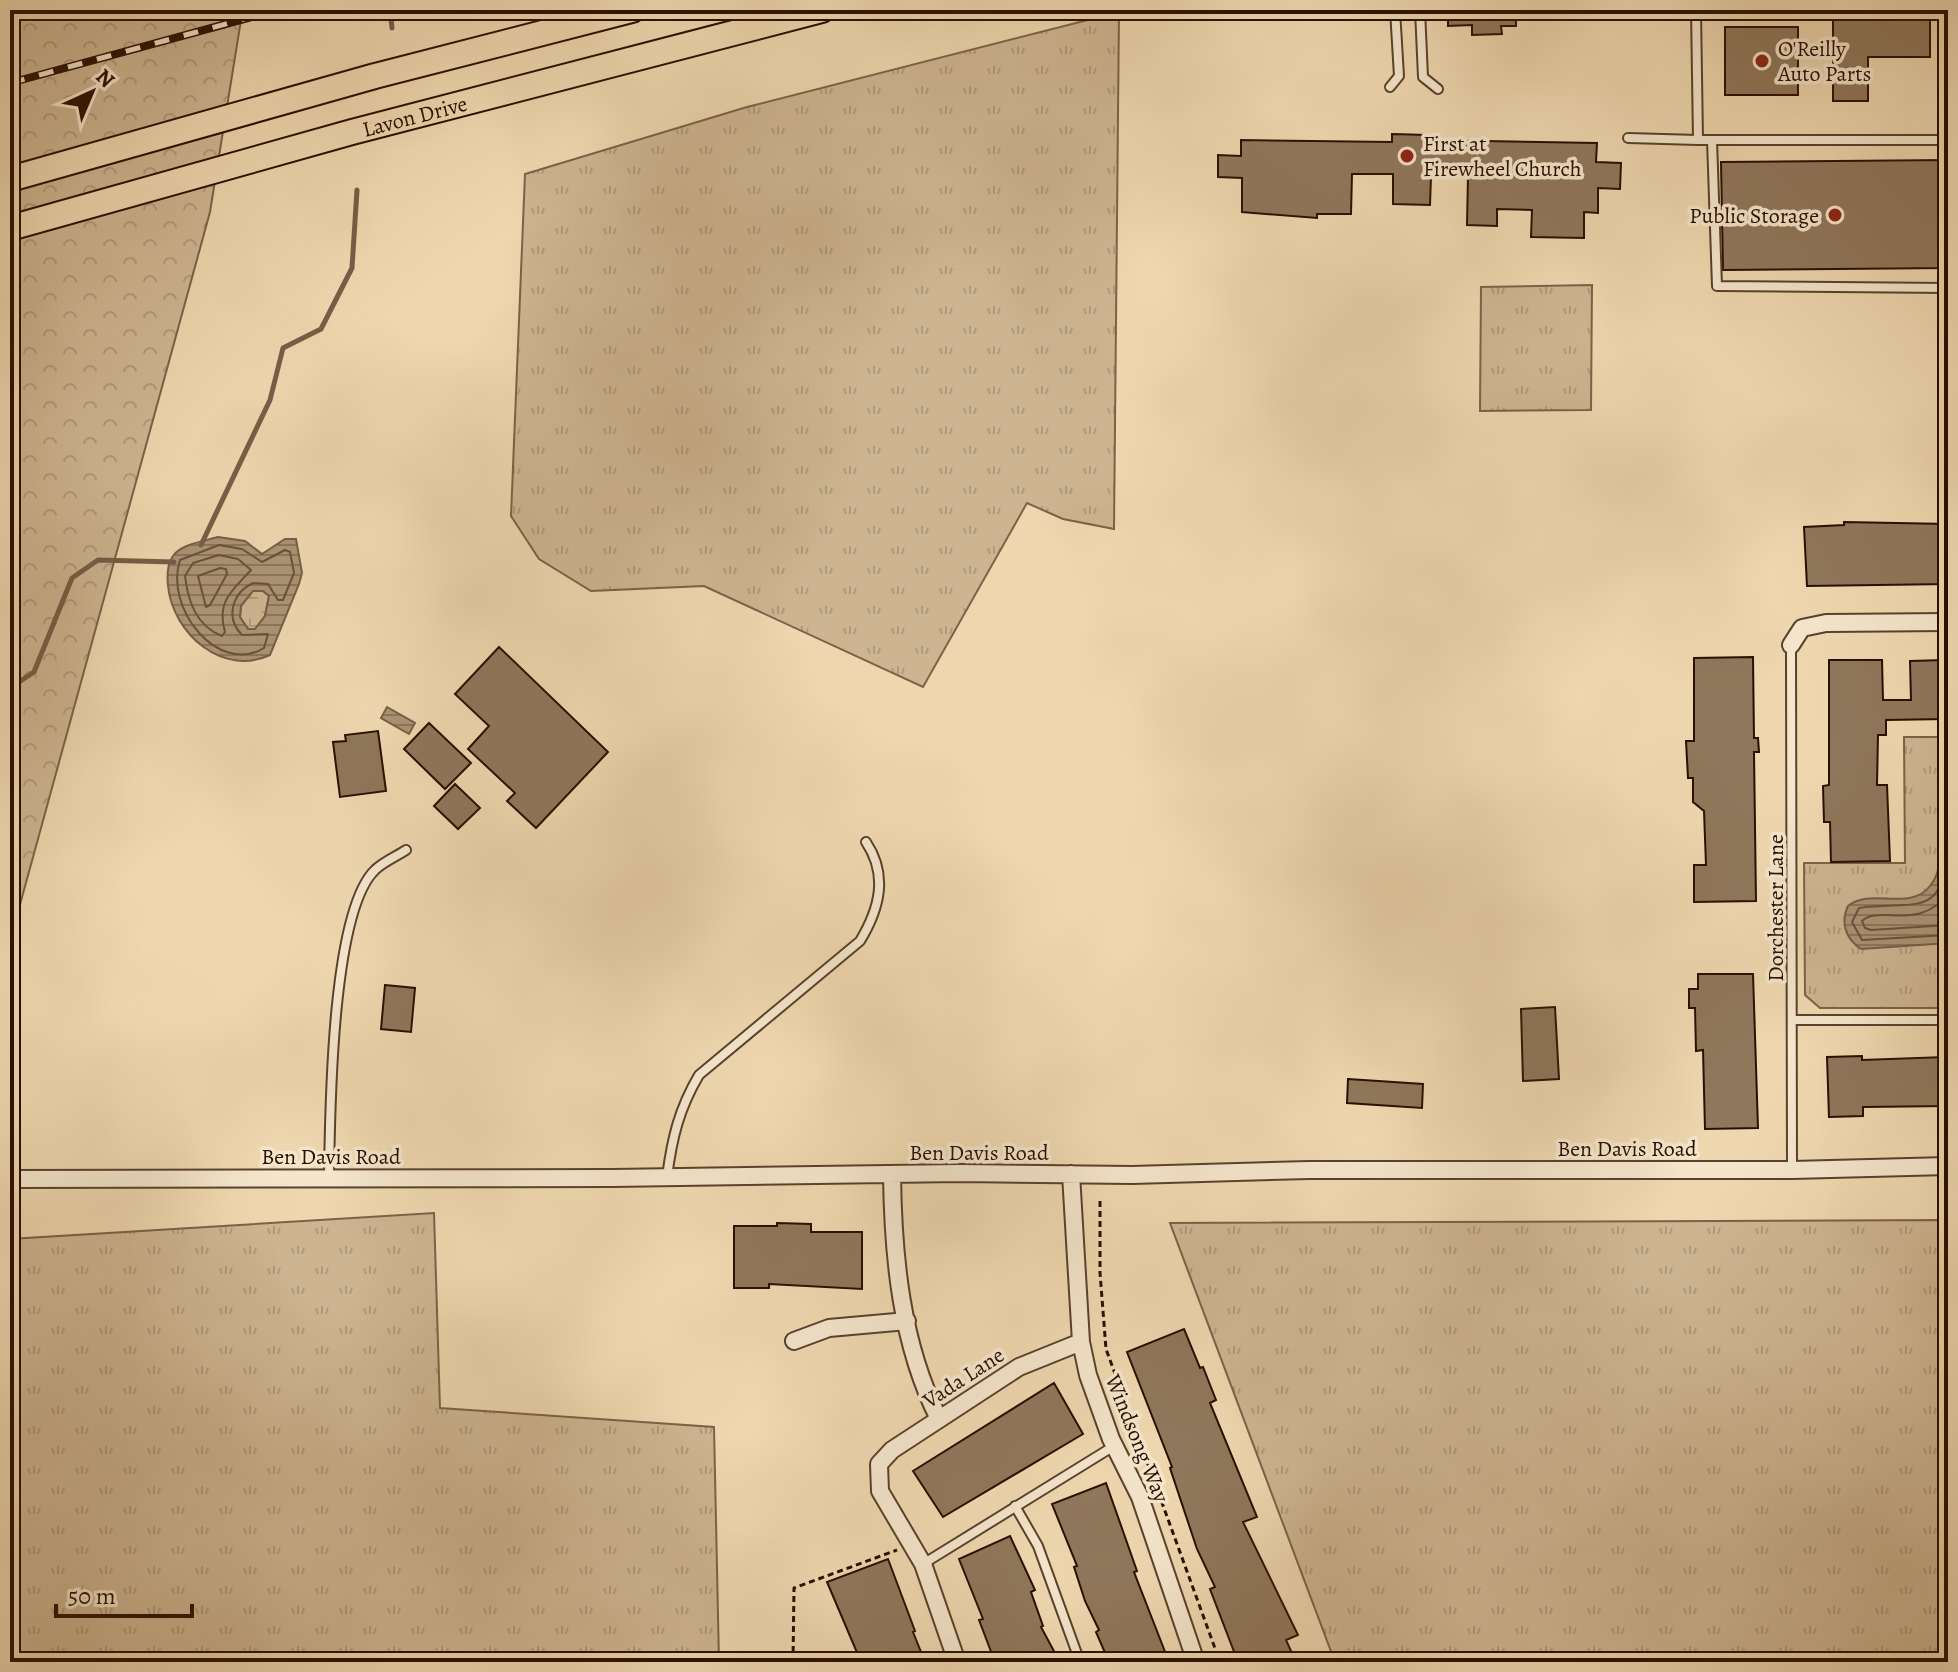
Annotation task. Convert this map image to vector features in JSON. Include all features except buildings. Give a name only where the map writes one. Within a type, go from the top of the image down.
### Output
[{"type":"main road","points":[[10,179],[375,76],[632,10]]},
{"type":"main road","name":"Lavon Drive","points":[[10,228],[352,132],[822,10]]},
{"type":"street","points":[[1791,645],[1802,628],[1826,623],[1948,622]]},
{"type":"street","name":"Ben Davis Road","points":[[10,1179],[667,1177],[1309,1170],[1792,1170],[1948,1166]]},
{"type":"street","points":[[892,1174],[893,1250],[921,1384],[939,1419]]},
{"type":"street","name":"Windsong Way","points":[[1071,1174],[1081,1342],[1114,1446],[1140,1497],[1196,1662]]},
{"type":"street","points":[[794,1341],[829,1328],[907,1321]]},
{"type":"street","name":"Vada Lane","points":[[923,1564],[880,1491],[879,1464],[892,1450],[1019,1367],[1081,1342]]},
{"type":"street","points":[[923,1564],[957,1662]]},
{"type":"lane","points":[[1390,87],[1399,76],[1395,10]]},
{"type":"lane","points":[[1420,10],[1423,77],[1438,89]]},
{"type":"lane","points":[[1696,10],[1698,140]]},
{"type":"lane","points":[[1628,138],[1948,140]]},
{"type":"lane","points":[[1712,140],[1717,286],[1948,288]]},
{"type":"lane","name":"Dorchester Lane","points":[[1791,645],[1792,1170]]},
{"type":"lane","points":[[667,1177],[673,1133],[681,1105],[699,1075],[860,941],[873,919],[881,887],[878,861],[866,842]]},
{"type":"lane","points":[[329,1178],[338,1002],[347,944],[359,896],[374,871],[406,850]]},
{"type":"lane","points":[[1793,1020],[1948,1020]]},
{"type":"lane","points":[[923,1564],[1114,1446]]},
{"type":"lane","points":[[1015,1506],[1038,1546],[1080,1662]]},
{"type":"path","points":[[1100,1201],[1100,1273],[1106,1349],[1117,1386],[1152,1467],[1220,1662]]},
{"type":"path","points":[[793,1662],[794,1588],[900,1549]]},
{"type":"green space","points":[[10,10],[131,10],[241,20],[210,212],[10,941]]},
{"type":"green space","points":[[1119,12],[1114,529],[1063,519],[1027,503],[923,687],[704,586],[591,591],[539,559],[511,516],[525,174],[747,107]]},
{"type":"green space","points":[[1592,285],[1591,410],[1480,411],[1481,287]]},
{"type":"green space","points":[[253,591],[263,591],[269,596],[265,616],[255,629],[248,629],[240,617],[241,606]]},
{"type":"green space","points":[[1904,737],[1948,737],[1948,1008],[1820,1008],[1805,995],[1804,863],[1905,863]]},
{"type":"green space","points":[[434,1213],[440,1408],[714,1427],[719,1662],[10,1662],[10,1239]]},
{"type":"green space","points":[[1948,1220],[1948,1662],[1335,1662],[1170,1223]]},
{"type":"water","points":[[218,537],[245,541],[262,554],[285,539],[296,539],[302,573],[270,655],[252,660],[235,660],[218,655],[203,647],[179,620],[168,586],[173,556],[182,549]],"holes":[[[253,591],[263,591],[269,596],[265,616],[255,629],[248,629],[240,617],[241,606]]]},
{"type":"water","points":[[387,707],[415,723],[409,734],[381,718]]},
{"type":"water","points":[[1948,801],[1948,943],[1861,949],[1846,930],[1848,906],[1868,899],[1912,897],[1922,894],[1930,886],[1938,871],[1940,827]]},
{"type":"waterway","points":[[390,10],[392,28]]},
{"type":"waterway","points":[[201,545],[270,400],[283,348],[321,329],[352,268],[357,190]]},
{"type":"waterway","points":[[10,688],[34,672],[72,578],[98,560],[174,562]]},
{"type":"railway","points":[[10,83],[277,10]]},
{"type":"place","name":"O'Reilly Auto Parts","points":[[1762,61]]},
{"type":"place","name":"First at Firewheel Church","points":[[1407,156]]},
{"type":"place","name":"Public Storage","points":[[1835,215]]}]
